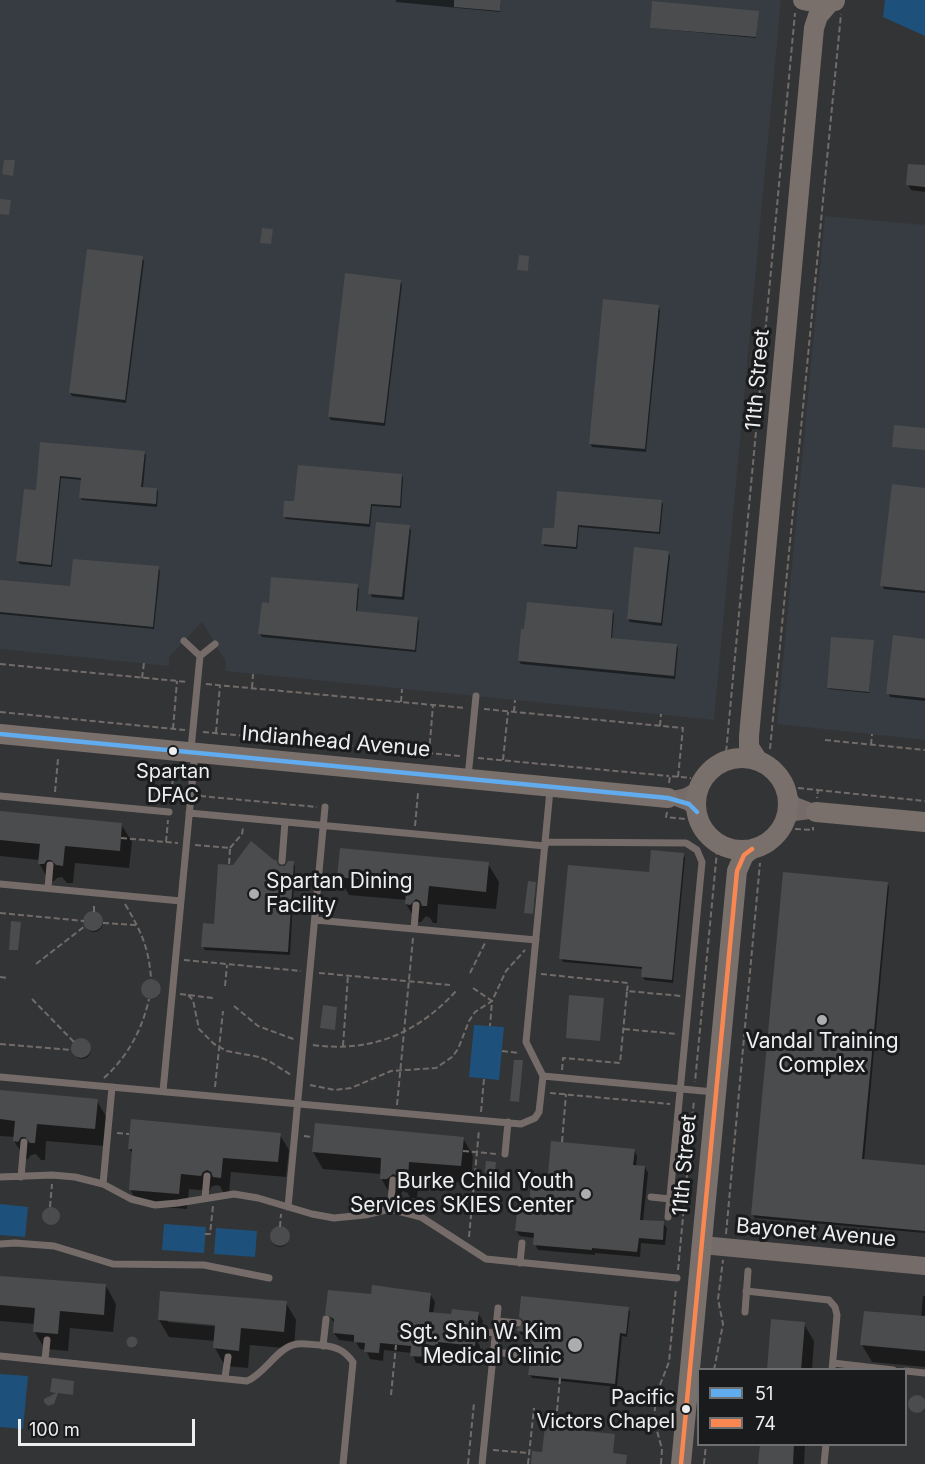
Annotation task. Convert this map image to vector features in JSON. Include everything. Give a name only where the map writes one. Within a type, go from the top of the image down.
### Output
[{"type":"main road","points":[[801,3],[836,4]]},
{"type":"main road","points":[[801,3],[812,18],[814,28]]},
{"type":"main road","points":[[814,28],[818,16],[836,4]]},
{"type":"main road","name":"11th Street","points":[[749,736],[814,28]]},
{"type":"main road","name":"Indianhead Avenue","points":[[0,734],[668,798]]},
{"type":"main road","points":[[737,871],[735,862],[725,847],[707,833],[701,824],[697,812],[697,799],[706,775],[742,753],[747,746],[749,736]]},
{"type":"main road","points":[[749,736],[749,747],[758,761]]},
{"type":"main road","points":[[734,759],[758,761],[778,775],[787,795],[788,808],[785,821],[772,839],[757,855],[744,855],[737,871]]},
{"type":"main road","points":[[816,812],[925,822]]},
{"type":"main road","points":[[725,847],[757,855]]},
{"type":"main road","name":"11th Street","points":[[681,1464],[693,1394],[702,1245],[737,871]]},
{"type":"street","points":[[668,798],[691,794],[700,786]]},
{"type":"street","points":[[787,795],[795,804],[816,812]]},
{"type":"street","points":[[668,798],[689,804],[697,812]]},
{"type":"street","points":[[785,821],[801,812],[816,812]]},
{"type":"street","name":"Bayonet Avenue","points":[[702,1245],[925,1266]]},
{"type":"lane","points":[[184,641],[200,656]]},
{"type":"lane","points":[[163,1091],[191,795],[193,731],[200,656],[215,644]]},
{"type":"lane","points":[[468,778],[476,696]]},
{"type":"lane","points":[[0,1077],[521,1124],[536,1118],[540,1112],[543,1076],[526,1042],[550,786]]},
{"type":"lane","points":[[0,796],[169,812]]},
{"type":"lane","points":[[285,1206],[298,1104],[325,807]]},
{"type":"lane","points":[[189,813],[545,844],[686,843],[697,850],[702,862],[668,1217]]},
{"type":"lane","points":[[282,861],[285,822]]},
{"type":"lane","points":[[48,888],[50,865]]},
{"type":"lane","points":[[0,884],[181,901]]},
{"type":"lane","points":[[414,929],[416,905]]},
{"type":"lane","points":[[315,920],[536,940]]},
{"type":"lane","points":[[543,1076],[716,1092]]},
{"type":"lane","points":[[103,1184],[112,1087]]},
{"type":"lane","points":[[506,1154],[508,1122]]},
{"type":"lane","points":[[21,1177],[24,1142]]},
{"type":"lane","points":[[0,1177],[52,1175],[75,1177],[103,1184],[131,1199],[155,1205],[234,1194],[334,1218],[390,1209],[421,1217],[443,1229],[468,1249],[486,1259],[677,1278]]},
{"type":"lane","points":[[207,1176],[209,1198]]},
{"type":"lane","points":[[390,1209],[393,1180]]},
{"type":"lane","points":[[651,1197],[670,1199]]},
{"type":"lane","points":[[520,1263],[522,1243]]},
{"type":"lane","points":[[0,1244],[54,1246],[113,1264],[204,1265],[269,1278]]},
{"type":"lane","points":[[745,1312],[748,1271]]},
{"type":"lane","points":[[746,1291],[829,1300],[835,1307],[837,1315],[832,1366],[862,1368]]},
{"type":"lane","points":[[482,1464],[498,1308]]},
{"type":"lane","points":[[323,1346],[326,1318]]},
{"type":"lane","points":[[497,1321],[518,1323]]},
{"type":"lane","points":[[477,1331],[496,1333]]},
{"type":"lane","points":[[45,1360],[47,1340]]},
{"type":"lane","points":[[0,1356],[247,1381],[257,1376],[282,1352],[295,1344],[336,1347],[346,1353],[353,1362],[342,1464]]},
{"type":"lane","points":[[494,1352],[531,1356]]},
{"type":"lane","points":[[225,1377],[228,1357]]},
{"type":"lane","points":[[907,1371],[925,1373]]},
{"type":"lane","points":[[824,1464],[826,1446]]},
{"type":"path","points":[[0,712],[695,779],[708,762],[726,753],[801,3]]},
{"type":"path","points":[[836,4],[769,756],[785,770],[793,788],[925,801]]},
{"type":"path","points":[[142,678],[144,663]]},
{"type":"path","points":[[0,664],[683,728],[678,777]]},
{"type":"path","points":[[252,688],[253,674]]},
{"type":"path","points":[[173,729],[177,681]]},
{"type":"path","points":[[216,733],[220,685]]},
{"type":"path","points":[[401,702],[402,689]]},
{"type":"path","points":[[514,712],[515,700]]},
{"type":"path","points":[[429,753],[434,705]]},
{"type":"path","points":[[503,760],[508,711]]},
{"type":"path","points":[[660,726],[661,714]]},
{"type":"path","points":[[871,745],[872,734]]},
{"type":"path","points":[[825,740],[925,750]]},
{"type":"path","points":[[54,801],[58,759]]},
{"type":"path","points":[[661,1464],[662,1449],[654,1420],[656,1395],[669,1362],[717,851],[701,839],[690,819],[666,817],[670,776]]},
{"type":"path","points":[[714,1368],[723,1324],[717,1299],[724,1247],[757,855],[778,844],[791,828],[813,830],[818,790]]},
{"type":"path","points":[[414,834],[418,793]]},
{"type":"path","points":[[191,795],[325,807]]},
{"type":"path","points":[[230,848],[242,834],[244,818]]},
{"type":"path","points":[[120,895],[138,925],[148,949],[151,980]]},
{"type":"path","points":[[0,913],[84,921]]},
{"type":"path","points":[[103,922],[138,925]]},
{"type":"path","points":[[36,964],[85,926]]},
{"type":"path","points":[[397,1112],[414,929]]},
{"type":"path","points":[[470,973],[488,936]]},
{"type":"path","points":[[490,1026],[492,1001],[506,971],[518,956],[536,940]]},
{"type":"path","points":[[225,986],[228,964]]},
{"type":"path","points":[[532,974],[628,982],[620,1063],[563,1058],[562,1078]]},
{"type":"path","points":[[343,1046],[348,975]]},
{"type":"path","points":[[0,977],[7,978]]},
{"type":"path","points":[[473,988],[492,1001]]},
{"type":"path","points":[[234,1006],[258,1026],[303,1042],[330,1047],[366,1045],[404,1032],[436,1012],[457,990]]},
{"type":"path","points":[[627,991],[689,997]]},
{"type":"path","points":[[172,994],[213,998]]},
{"type":"path","points":[[188,995],[193,1000],[199,1029],[219,1047],[269,1061],[300,1082],[335,1090],[351,1088],[391,1071],[436,1068],[452,1057],[458,1049],[475,1012],[492,1001]]},
{"type":"path","points":[[32,999],[74,1042]]},
{"type":"path","points":[[95,1085],[121,1061],[132,1046],[149,999]]},
{"type":"path","points":[[214,1096],[223,1011]]},
{"type":"path","points":[[624,1029],[686,1035]]},
{"type":"path","points":[[0,1044],[72,1050]]},
{"type":"path","points":[[502,1051],[530,1054]]},
{"type":"path","points":[[468,1249],[484,1079]]},
{"type":"path","points":[[541,1092],[679,1105]]},
{"type":"path","points":[[562,1142],[566,1094]]},
{"type":"path","points":[[107,1132],[129,1134]]},
{"type":"path","points":[[463,1150],[506,1154]]},
{"type":"path","points":[[50,1207],[52,1175]]},
{"type":"path","points":[[209,1198],[210,1234]]},
{"type":"path","points":[[280,1227],[285,1206]]},
{"type":"path","points":[[205,1234],[215,1234]]},
{"type":"path","points":[[391,1395],[396,1345]]},
{"type":"path","points":[[557,1411],[560,1378]]},
{"type":"path","points":[[468,1464],[474,1403]]},
{"type":"path","points":[[528,1464],[534,1408]]},
{"type":"path","points":[[704,1464],[705,1446]]},
{"type":"path","points":[[470,1447],[529,1453]]},
{"type":"shaded area","points":[[0,0],[781,0],[714,720],[225,671],[226,662],[202,622],[169,657],[169,666],[0,649]]},
{"type":"shaded area","points":[[885,0],[925,0],[925,36],[883,17]]},
{"type":"shaded area","points":[[825,216],[925,225],[925,740],[777,724]]},
{"type":"shaded area","points":[[474,1025],[504,1027],[499,1080],[469,1077]]},
{"type":"shaded area","points":[[0,1204],[28,1207],[25,1237],[0,1235]]},
{"type":"shaded area","points":[[164,1224],[206,1227],[204,1253],[162,1250]]},
{"type":"shaded area","points":[[216,1228],[257,1231],[255,1257],[214,1254]]},
{"type":"shaded area","points":[[0,1374],[28,1376],[23,1429],[0,1427]]},
{"type":"building","points":[[454,0],[501,0],[500,11],[454,7]]},
{"type":"building","points":[[652,1],[759,11],[756,37],[650,28]]},
{"type":"building","points":[[4,160],[15,160],[13,176],[2,174]]},
{"type":"building","points":[[908,164],[925,165],[925,187],[906,185]]},
{"type":"building","points":[[0,199],[11,200],[9,215],[0,214]]},
{"type":"building","points":[[262,228],[273,229],[271,244],[260,243]]},
{"type":"building","points":[[87,249],[143,256],[125,400],[69,393]]},
{"type":"building","points":[[519,255],[529,256],[528,271],[517,270]]},
{"type":"building","points":[[345,273],[401,280],[384,423],[328,417]]},
{"type":"building","points":[[603,299],[659,305],[645,449],[589,444]]},
{"type":"building","points":[[894,425],[925,428],[925,450],[892,447]]},
{"type":"building","points":[[40,442],[145,451],[141,487],[157,488],[156,504],[79,498],[81,478],[60,476],[51,565],[16,561],[24,489],[36,490]]},
{"type":"building","points":[[298,465],[402,474],[400,506],[371,504],[369,524],[283,517],[284,501],[294,501]]},
{"type":"building","points":[[892,484],[925,488],[925,591],[880,586]]},
{"type":"building","points":[[557,491],[662,500],[659,532],[578,525],[576,547],[541,544],[543,528],[554,528]]},
{"type":"building","points":[[376,522],[410,525],[402,597],[368,594]]},
{"type":"building","points":[[634,547],[669,551],[661,623],[627,619]]},
{"type":"building","points":[[73,559],[159,566],[153,627],[0,612],[0,580],[70,586]]},
{"type":"building","points":[[271,577],[358,584],[356,611],[418,617],[415,650],[258,634],[262,602],[269,603]]},
{"type":"building","points":[[527,602],[613,610],[611,638],[677,644],[674,676],[518,661],[521,629],[524,629]]},
{"type":"building","points":[[893,635],[925,639],[925,698],[886,694]]},
{"type":"building","points":[[831,637],[874,640],[869,692],[827,688]]},
{"type":"building","points":[[0,811],[122,823],[120,851],[65,846],[63,866],[56,865],[51,860],[38,864],[40,844],[0,840]]},
{"type":"building","name":"Spartan Dining Facility","points":[[251,841],[276,860],[279,866],[285,866],[288,861],[294,861],[288,952],[201,947],[203,923],[214,924],[218,864],[233,865]]},
{"type":"building","points":[[340,848],[489,862],[486,892],[429,886],[427,906],[422,906],[416,899],[410,905],[405,904],[407,884],[337,877]]},
{"type":"building","points":[[651,850],[684,853],[672,980],[641,977],[642,967],[559,959],[568,865],[649,872]]},
{"type":"building","name":"Vandal Training Complex","points":[[783,872],[888,882],[862,1159],[925,1165],[925,1231],[751,1215]]},
{"type":"building","points":[[528,881],[536,882],[533,914],[524,913]]},
{"type":"building","points":[[93,911],[100,914],[103,921],[100,928],[93,931],[86,928],[83,921],[86,914]]},
{"type":"building","points":[[11,921],[21,922],[18,950],[9,950]]},
{"type":"building","points":[[151,979],[158,982],[161,989],[158,996],[151,999],[144,996],[141,989],[144,982]]},
{"type":"building","points":[[569,995],[604,998],[600,1041],[566,1038]]},
{"type":"building","points":[[323,1005],[337,1007],[335,1030],[320,1028]]},
{"type":"building","points":[[81,1038],[88,1041],[91,1048],[88,1055],[81,1058],[74,1055],[71,1048],[74,1041]]},
{"type":"building","points":[[514,1060],[523,1060],[519,1102],[510,1101]]},
{"type":"building","points":[[0,1090],[98,1099],[95,1129],[37,1124],[35,1143],[30,1143],[25,1137],[21,1137],[18,1142],[13,1141],[15,1121],[0,1119]]},
{"type":"building","points":[[131,1119],[281,1133],[278,1162],[223,1158],[221,1178],[213,1177],[207,1170],[201,1176],[181,1174],[179,1194],[129,1190],[132,1149],[128,1149]]},
{"type":"building","points":[[315,1123],[464,1137],[461,1166],[409,1162],[408,1181],[399,1180],[393,1174],[387,1179],[380,1179],[381,1158],[312,1152]]},
{"type":"building","name":"Burke Child Youth Services SKIES Center","points":[[551,1141],[635,1149],[633,1165],[645,1166],[640,1220],[664,1221],[663,1240],[639,1238],[637,1252],[592,1248],[592,1250],[533,1245],[534,1233],[515,1231],[518,1203],[529,1204],[531,1184],[547,1185]]},
{"type":"building","points":[[486,1161],[496,1162],[493,1191],[483,1190]]},
{"type":"building","points":[[51,1207],[57,1210],[60,1216],[57,1222],[51,1225],[45,1222],[42,1216],[45,1210]]},
{"type":"building","points":[[280,1226],[287,1229],[290,1236],[287,1243],[280,1246],[273,1243],[270,1236],[273,1229]]},
{"type":"building","points":[[0,1276],[106,1284],[104,1315],[60,1311],[58,1334],[33,1332],[35,1308],[0,1305]]},
{"type":"building","points":[[372,1285],[431,1293],[429,1312],[451,1314],[452,1309],[479,1312],[477,1325],[472,1330],[472,1334],[476,1337],[475,1346],[438,1342],[438,1346],[429,1345],[427,1357],[410,1356],[411,1346],[380,1343],[379,1353],[364,1352],[365,1343],[354,1342],[354,1335],[333,1333],[334,1319],[325,1314],[328,1290],[371,1294]]},
{"type":"building","points":[[160,1291],[287,1301],[284,1332],[241,1328],[239,1351],[213,1348],[215,1325],[158,1320]]},
{"type":"building","name":"Sgt. Shin W. Kim Medical Clinic","points":[[521,1296],[629,1307],[626,1334],[620,1333],[615,1384],[528,1375],[530,1362],[537,1356],[531,1350],[533,1333],[517,1331],[523,1324],[523,1320],[519,1317]]},
{"type":"building","points":[[864,1311],[925,1316],[925,1351],[860,1345]]},
{"type":"building","points":[[771,1319],[805,1322],[801,1368],[767,1368]]},
{"type":"building","points":[[132,1337],[136,1338],[136,1346],[132,1347],[128,1346],[127,1342],[128,1338]]},
{"type":"building","points":[[52,1378],[74,1381],[73,1395],[58,1393],[54,1404],[48,1406],[44,1399],[56,1393],[50,1392]]},
{"type":"building","points":[[917,1395],[923,1398],[926,1404],[923,1410],[917,1413],[911,1410],[908,1404],[911,1398]]},
{"type":"building","name":"Pacific Victors Chapel","points":[[545,1427],[615,1434],[613,1453],[627,1455],[626,1464],[531,1464],[532,1451],[542,1452]]},
{"type":"building","points":[[760,1446],[794,1446],[793,1464],[758,1464]]},
{"type":"transit line","name":"51","points":[[0,734],[668,798],[689,804],[697,812]]},
{"type":"transit line","name":"74","points":[[681,1464],[737,871],[744,855],[752,849]]},
{"type":"place","name":"Spartan DFAC","points":[[173,751]]},
{"type":"place","name":"Spartan Dining Facility","points":[[254,894]]},
{"type":"place","name":"Vandal Training Complex","points":[[822,1020]]},
{"type":"place","name":"Burke Child Youth Services SKIES Center","points":[[586,1194]]},
{"type":"place","name":"Sgt. Shin W. Kim Medical Clinic","points":[[575,1345]]},
{"type":"place","name":"Pacific Victors Chapel","points":[[686,1409]]}]
